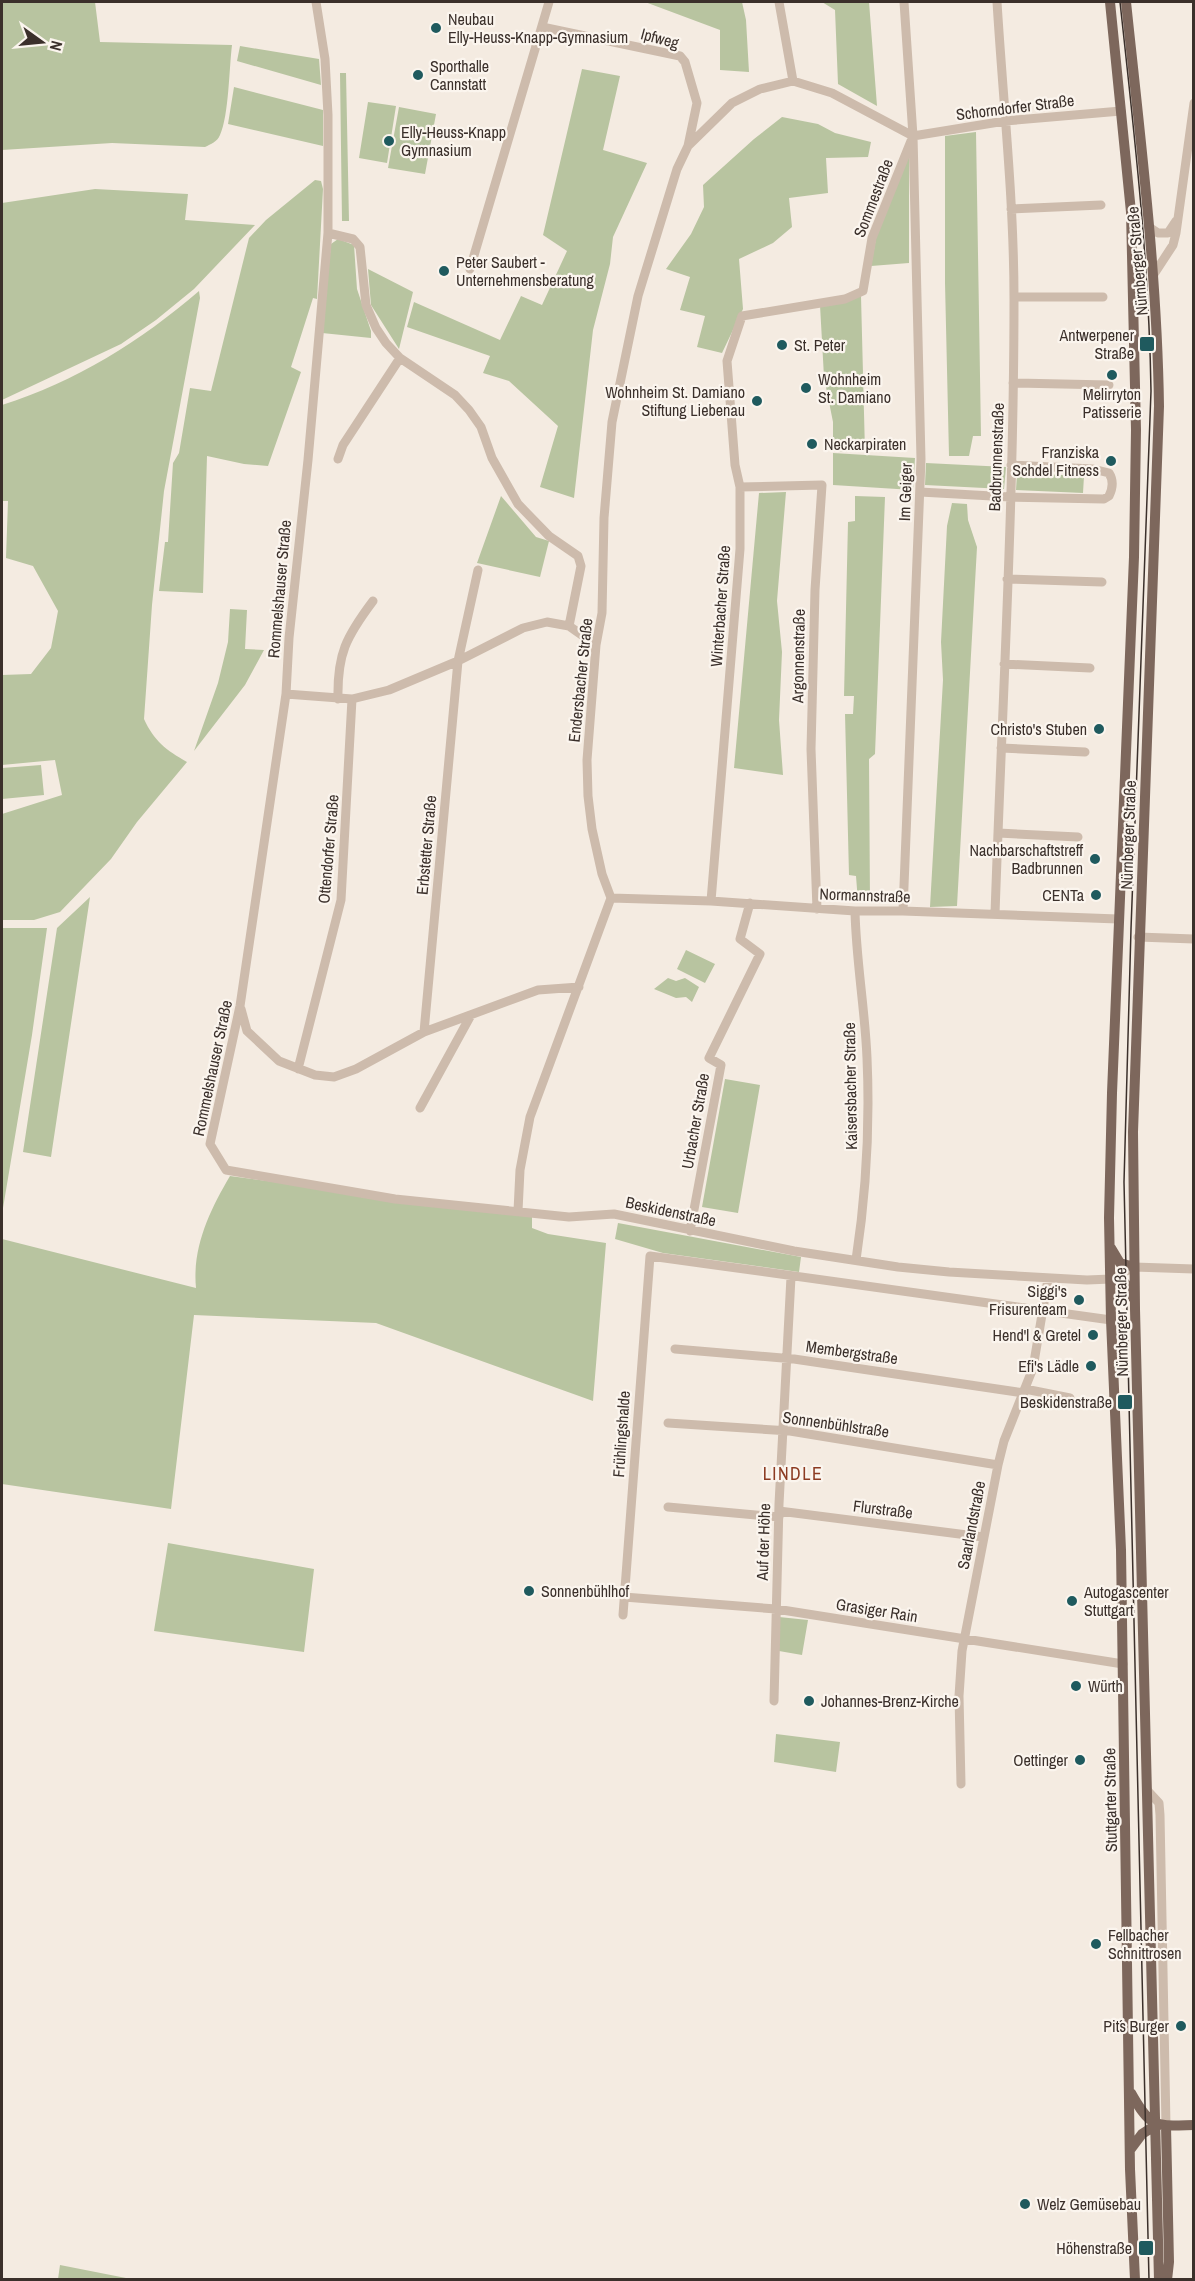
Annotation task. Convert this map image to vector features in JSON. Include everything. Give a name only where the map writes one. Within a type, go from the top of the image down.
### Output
[{"type":"main road","name":"Nürnberger Straße","points":[[1110,2],[1131,212],[1136,430],[1134,556],[1112,1093],[1111,1320]]},
{"type":"main road","name":"Nürnberger Straße","points":[[1126,2],[1154,274],[1158,340],[1159,406],[1138,936],[1133,1132],[1134,1267],[1147,1790],[1161,2125]]},
{"type":"main road","points":[[1110,1244],[1120,1263],[1134,1267]]},
{"type":"main road","points":[[1111,1279],[1125,1283],[1135,1302]]},
{"type":"main road","name":"Stuttgarter Straße","points":[[1111,1320],[1121,1550],[1130,2150],[1135,2280]]},
{"type":"main road","points":[[1130,2090],[1142,2113],[1161,2125]]},
{"type":"main road","points":[[1161,2125],[1169,2262],[1168,2280]]},
{"type":"main road","points":[[1160,2280],[1161,2125]]},
{"type":"main road","points":[[1130,2150],[1142,2134],[1161,2125],[1194,2125]]},
{"type":"street","name":"Rommelshauser Straße","points":[[226,1170],[210,1144],[240,1006],[286,694],[289,638],[328,233],[327,92],[325,59],[316,2]]},
{"type":"street","points":[[470,268],[549,2]]},
{"type":"street","points":[[778,2],[793,81]]},
{"type":"street","name":"Im Geiger","points":[[903,911],[920,492],[913,136],[904,2]]},
{"type":"street","name":"Badbrunnenstraße","points":[[995,914],[1011,465],[1014,297],[1011,209],[997,2]]},
{"type":"street","name":"Ipfweg","points":[[542,27],[680,56],[685,62],[697,102],[688,146]]},
{"type":"street","points":[[688,146],[732,104],[760,89],[793,81],[832,93],[913,136]]},
{"type":"street","points":[[1154,274],[1173,245],[1194,103]]},
{"type":"street","name":"Schorndorfer Straße","points":[[913,136],[1005,121],[1121,111]]},
{"type":"street","name":"Sommestraße","points":[[742,316],[845,299],[863,291],[872,238],[913,136]]},
{"type":"street","name":"Endersbacher Straße","points":[[611,898],[602,874],[591,829],[587,760],[596,645],[602,613],[604,518],[612,422],[624,353],[638,296],[677,169],[688,146]]},
{"type":"street","points":[[1011,209],[1101,205]]},
{"type":"street","points":[[1149,227],[1158,233],[1168,233],[1177,219]]},
{"type":"street","points":[[328,233],[353,239],[360,247],[366,304],[376,328],[400,358],[455,395],[469,410],[481,427],[492,458],[518,504],[549,536],[578,556],[581,566],[569,626]]},
{"type":"street","points":[[1014,297],[1103,297]]},
{"type":"street","name":"Winterbacher Straße","points":[[711,901],[740,549],[740,488],[735,465],[727,361],[742,316]]},
{"type":"street","points":[[338,459],[343,445],[400,358]]},
{"type":"street","points":[[1013,383],[1109,385]]},
{"type":"street","points":[[920,492],[1010,497],[1104,498],[1109,496],[1113,483],[1109,473],[1094,469],[1011,465]]},
{"type":"street","name":"Argonnenstraße","points":[[740,488],[822,485],[815,590],[812,749],[817,909]]},
{"type":"street","name":"Erbstetter Straße","points":[[424,1032],[458,661],[478,570]]},
{"type":"street","points":[[1007,579],[1102,582]]},
{"type":"street","points":[[338,699],[337,674],[343,649],[352,630],[373,601]]},
{"type":"street","points":[[286,694],[352,699],[389,690],[458,661],[523,628],[547,622],[569,626],[596,645]]},
{"type":"street","points":[[1004,664],[1090,669]]},
{"type":"street","name":"Ottendorfer Straße","points":[[298,1069],[341,900],[352,699]]},
{"type":"street","points":[[1001,748],[1085,752]]},
{"type":"street","points":[[998,833],[1078,837]]},
{"type":"street","points":[[518,1211],[520,1170],[530,1117],[611,898]]},
{"type":"street","name":"Normannstraße","points":[[611,898],[750,903],[855,911],[1118,919]]},
{"type":"street","name":"Urbacher Straße","points":[[690,1231],[721,1065],[709,1059],[760,954],[740,939],[750,903]]},
{"type":"street","name":"Kaisersbacher Straße","points":[[855,911],[865,1024],[868,1100],[866,1155],[856,1260]]},
{"type":"street","points":[[1138,936],[1194,939]]},
{"type":"street","points":[[240,1006],[247,1031],[279,1061],[315,1075],[334,1077],[356,1069],[424,1032],[538,990],[579,987]]},
{"type":"street","points":[[420,1108],[471,1015]]},
{"type":"street","name":"Beskidenstraße","points":[[226,1170],[395,1199],[569,1217],[614,1214],[794,1251],[949,1272],[1047,1279],[1111,1279]]},
{"type":"street","name":"Frühlingshalde","points":[[623,1615],[650,1256],[790,1277]]},
{"type":"street","points":[[1111,1279],[1134,1267],[1194,1269]]},
{"type":"street","points":[[790,1277],[1111,1320]]},
{"type":"street","name":"Auf der Höhe","points":[[774,1701],[782,1431],[790,1277]]},
{"type":"street","name":"Saarlandstraße","points":[[961,1784],[958,1696],[964,1640],[998,1465],[1004,1441],[1024,1391],[1038,1344],[1047,1279]]},
{"type":"street","name":"Membergstraße","points":[[675,1349],[786,1358],[1070,1398]]},
{"type":"street","name":"Sonnenbühlstraße","points":[[668,1423],[782,1431],[998,1465]]},
{"type":"street","name":"Flurstraße","points":[[668,1507],[779,1514],[983,1537]]},
{"type":"street","name":"Grasiger Rain","points":[[624,1597],[776,1609],[1123,1664]]},
{"type":"green space","points":[[2,2],[95,2],[100,42],[232,45],[227,104],[219,137],[205,147],[112,143],[2,150]]},
{"type":"green space","points":[[645,2],[742,2],[746,20],[749,72],[720,70],[720,30]]},
{"type":"green space","points":[[822,2],[869,2],[877,106],[838,84],[835,10]]},
{"type":"green space","points":[[240,46],[319,59],[321,85],[237,61]]},
{"type":"green space","points":[[582,69],[620,76],[603,150],[647,163],[613,237],[610,264],[593,330],[574,498],[540,487],[558,426],[509,381],[483,373],[490,356],[407,327],[414,302],[500,340],[521,296],[542,305],[567,251],[543,235]]},
{"type":"green space","points":[[340,73],[346,73],[349,221],[342,221]]},
{"type":"green space","points":[[234,87],[323,110],[323,146],[228,124]]},
{"type":"green space","points":[[368,102],[396,106],[387,163],[359,158]]},
{"type":"green space","points":[[399,107],[436,114],[425,174],[388,168]]},
{"type":"green space","points":[[782,117],[818,124],[835,133],[871,142],[868,157],[826,158],[828,193],[789,198],[792,227],[773,243],[739,259],[743,309],[722,353],[697,347],[705,316],[680,310],[690,277],[666,269],[691,234],[704,207],[703,185]]},
{"type":"green space","points":[[976,132],[981,436],[973,436],[969,456],[949,456],[945,283],[945,136]]},
{"type":"green space","points":[[909,155],[909,263],[871,266],[876,238]]},
{"type":"green space","points":[[315,180],[321,181],[323,189],[317,299],[313,298],[291,367],[301,372],[268,466],[244,464],[207,456],[203,593],[159,591],[165,542],[168,542],[173,463],[179,453],[190,388],[211,391],[249,238],[266,220]]},
{"type":"green space","points":[[95,189],[188,194],[185,220],[255,225],[194,289],[156,320],[121,344],[2,400],[2,203]]},
{"type":"green space","points":[[338,239],[354,245],[357,289],[371,331],[371,338],[322,333],[331,244]]},
{"type":"green space","points":[[368,269],[413,292],[399,349],[371,305]]},
{"type":"green space","points":[[199,291],[200,298],[164,491],[152,605],[144,719],[161,744],[187,762],[137,822],[111,859],[60,912],[34,920],[2,920],[2,814],[62,795],[55,760],[2,765],[2,675],[31,674],[51,648],[58,611],[33,566],[6,558],[8,501],[2,501],[2,405],[55,385],[106,358],[154,327]]},
{"type":"green space","points":[[861,296],[865,452],[833,451],[833,422],[824,377],[820,305]]},
{"type":"green space","points":[[833,453],[915,458],[913,490],[833,485]]},
{"type":"green space","points":[[926,463],[1006,467],[1004,489],[925,485]]},
{"type":"green space","points":[[1017,473],[1084,476],[1083,493],[1016,490]]},
{"type":"green space","points":[[786,492],[777,601],[782,652],[779,720],[783,775],[734,768],[759,493]]},
{"type":"green space","points":[[501,496],[536,537],[549,541],[540,577],[477,563]]},
{"type":"green space","points":[[855,496],[885,497],[875,754],[869,759],[870,902],[858,902],[856,876],[849,875],[845,714],[853,714],[854,696],[844,696],[848,522],[855,521]]},
{"type":"green space","points":[[952,503],[967,504],[968,520],[977,547],[957,906],[930,907],[943,680],[941,642],[947,526]]},
{"type":"green space","points":[[230,609],[247,610],[245,649],[264,650],[245,685],[194,751],[218,683],[228,642]]},
{"type":"green space","points":[[41,765],[44,795],[2,799],[2,768]]},
{"type":"green space","points":[[90,897],[51,1157],[23,1152],[57,928]]},
{"type":"green space","points":[[2,928],[47,928],[32,1035],[2,1214]]},
{"type":"green space","points":[[686,950],[715,964],[705,983],[677,969]]},
{"type":"green space","points":[[668,978],[676,981],[685,978],[699,987],[692,1002],[686,997],[676,998],[654,989]]},
{"type":"green space","points":[[725,1079],[760,1085],[738,1213],[702,1207]]},
{"type":"green space","points":[[230,1176],[532,1216],[532,1228],[548,1234],[606,1243],[593,1401],[376,1323],[194,1315],[171,1509],[2,1484],[2,1239],[196,1288],[197,1258],[204,1229]]},
{"type":"green space","points":[[618,1223],[801,1257],[799,1272],[663,1253],[615,1239]]},
{"type":"green space","points":[[168,1543],[314,1569],[304,1652],[154,1631]]},
{"type":"green space","points":[[779,1617],[808,1620],[802,1655],[779,1651]]},
{"type":"green space","points":[[776,1734],[840,1742],[836,1772],[774,1762]]},
{"type":"green space","points":[[60,2265],[131,2279],[58,2279]]},
{"type":"tram line","points":[[1120,2],[1144,244],[1151,391],[1124,1182],[1149,2280]]},
{"type":"place","name":"Neubau Elly-Heuss-Knapp-Gymnasium","points":[[436,28]]},
{"type":"place","name":"Sporthalle Cannstatt","points":[[418,75]]},
{"type":"place","name":"Elly-Heuss-Knapp Gymnasium","points":[[389,141]]},
{"type":"place","name":"Peter Saubert - Unternehmensberatung","points":[[444,271]]},
{"type":"place","name":"Antwerpener Straße","points":[[1147,344]]},
{"type":"place","name":"St. Peter","points":[[782,345]]},
{"type":"place","name":"Melirryton Patisserie","points":[[1112,375]]},
{"type":"place","name":"Wohnheim St. Damiano","points":[[806,388]]},
{"type":"place","name":"Wohnheim St. Damiano Stiftung Liebenau","points":[[757,401]]},
{"type":"place","name":"Neckarpiraten","points":[[812,444]]},
{"type":"place","name":"Franziska Schdel Fitness","points":[[1111,461]]},
{"type":"place","name":"Christo's Stuben","points":[[1099,729]]},
{"type":"place","name":"Nachbarschaftstreff Badbrunnen","points":[[1095,859]]},
{"type":"place","name":"CENTa","points":[[1096,895]]},
{"type":"place","name":"Siggi's Frisurenteam","points":[[1079,1300]]},
{"type":"place","name":"Hend'l & Gretel","points":[[1093,1335]]},
{"type":"place","name":"Efi's Lädle","points":[[1091,1366]]},
{"type":"place","name":"Beskidenstraße","points":[[1125,1402]]},
{"type":"place","name":"Sonnenbühlhof","points":[[529,1591]]},
{"type":"place","name":"Autogascenter Stuttgart","points":[[1072,1601]]},
{"type":"place","name":"Würth","points":[[1076,1686]]},
{"type":"place","name":"Johannes-Brenz-Kirche","points":[[809,1701]]},
{"type":"place","name":"Oettinger","points":[[1080,1760]]},
{"type":"place","name":"Fellbacher Schnittrosen","points":[[1096,1944]]},
{"type":"place","name":"Pit´s Burger","points":[[1181,2026]]},
{"type":"place","name":"Welz Gemüsebau","points":[[1025,2204]]},
{"type":"place","name":"Höhenstraße","points":[[1146,2248]]},
{"type":"district","name":"LINDLE","points":[[793,1473]]}]
